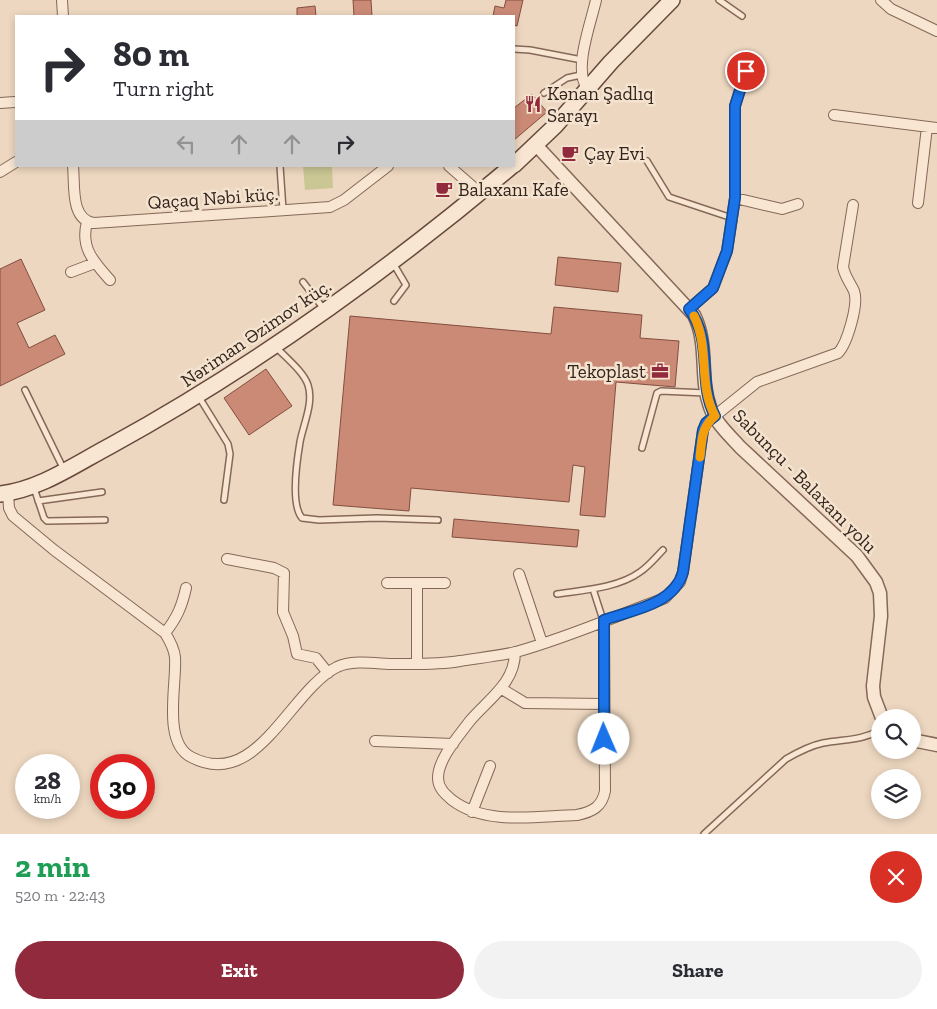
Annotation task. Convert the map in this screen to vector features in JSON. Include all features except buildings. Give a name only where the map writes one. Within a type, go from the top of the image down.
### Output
[{"type":"main road","name":"Nəriman Əzimov küç.","points":[[515,164],[555,126],[584,82],[672,0]]},
{"type":"main road","name":"Nəriman Əzimov küç.","points":[[4,494],[33,485],[64,470],[198,396],[276,346],[393,262],[512,167]]},
{"type":"street","points":[[62,0],[63,15]]},
{"type":"street","points":[[584,82],[582,60],[596,0]]},
{"type":"street","points":[[881,0],[891,9],[937,31]]},
{"type":"street","points":[[689,309],[713,288],[719,277],[727,251],[735,198],[734,113],[746,71]]},
{"type":"street","points":[[0,103],[15,104]]},
{"type":"street","points":[[834,114],[932,127],[918,203]]},
{"type":"street","name":"Sabunçu - Balaxanı yolu","points":[[536,145],[689,309],[698,322],[704,347],[707,393],[715,416],[740,447],[857,556],[876,582],[880,593],[881,616],[873,692],[879,709]]},
{"type":"street","points":[[0,172],[15,163]]},
{"type":"street","points":[[73,167],[77,208],[82,218],[87,222],[85,232],[86,247],[95,263],[110,280]]},
{"type":"street","name":"Qaçaq Nəbi küç.","points":[[87,222],[330,207],[338,204],[387,167]]},
{"type":"street","points":[[450,167],[480,193]]},
{"type":"street","points":[[735,198],[782,209],[798,204]]},
{"type":"street","points":[[4,494],[13,516],[54,550],[165,633],[171,643],[174,655],[174,729],[184,752],[197,760],[228,764],[244,757],[262,743],[328,673],[337,667],[356,663],[443,664],[515,652],[665,598],[680,582],[703,430],[706,423],[757,382],[838,353],[844,347],[856,299],[854,291],[845,276],[843,267],[853,205]]},
{"type":"street","points":[[71,272],[95,263]]},
{"type":"street","points":[[227,559],[274,568],[284,574],[282,612],[293,636],[294,650],[297,654],[316,658],[328,673]]},
{"type":"street","points":[[519,574],[542,643]]},
{"type":"street","points":[[387,583],[444,583]]},
{"type":"street","points":[[417,583],[417,664]]},
{"type":"street","points":[[165,633],[176,619],[182,606],[186,588]]},
{"type":"street","points":[[515,652],[515,663],[502,689],[470,721],[453,744],[439,774],[440,787],[446,795],[472,812],[498,817],[577,815],[590,812],[600,806],[606,791],[604,620]]},
{"type":"street","points":[[502,689],[525,703],[604,704]]},
{"type":"street","points":[[375,741],[453,744]]},
{"type":"street","points":[[921,742],[937,745]]},
{"type":"street","points":[[472,812],[490,766]]},
{"type":"lane","points":[[719,0],[742,16]]},
{"type":"lane","points":[[515,49],[582,60]]},
{"type":"lane","points":[[544,93],[567,78],[584,82]]},
{"type":"lane","points":[[647,161],[669,198],[733,218]]},
{"type":"lane","points":[[280,167],[283,211]]},
{"type":"lane","points":[[393,262],[406,285],[394,301]]},
{"type":"lane","points":[[303,282],[326,311]]},
{"type":"lane","points":[[276,346],[301,374],[310,392],[300,443],[295,501],[297,512],[302,518],[319,520],[377,518],[438,520]]},
{"type":"lane","points":[[25,390],[64,470]]},
{"type":"lane","points":[[642,448],[657,393],[707,393]]},
{"type":"lane","points":[[198,396],[228,444],[230,454],[224,500]]},
{"type":"lane","points":[[33,485],[47,522],[105,520]]},
{"type":"lane","points":[[38,501],[102,492]]},
{"type":"lane","points":[[557,594],[593,589],[623,580],[641,572],[663,550]]},
{"type":"lane","points":[[593,589],[604,620]]},
{"type":"lane","points":[[704,834],[786,759],[802,749],[823,743],[859,739],[871,734]]},
{"type":"shaded area","points":[[303,167],[332,167],[333,188],[305,190]]},
{"type":"slow traffic","points":[[694,316],[698,322],[704,347],[708,401],[715,416],[706,423],[703,430],[700,457]]},
{"type":"place","name":"Kənan Şadlıq Sarayı","points":[[533,104]]},
{"type":"place","name":"Çay Evi","points":[[570,153]]},
{"type":"place","name":"Balaxanı Kafe","points":[[444,189]]},
{"type":"place","name":"Tekoplast","points":[[660,371]]},
{"type":"route","points":[[604,739],[604,620],[665,598],[675,590],[683,572],[703,430],[706,423],[715,416],[708,401],[704,347],[698,322],[689,309],[713,288],[719,277],[727,251],[735,198],[733,134],[735,106],[746,71]]}]
